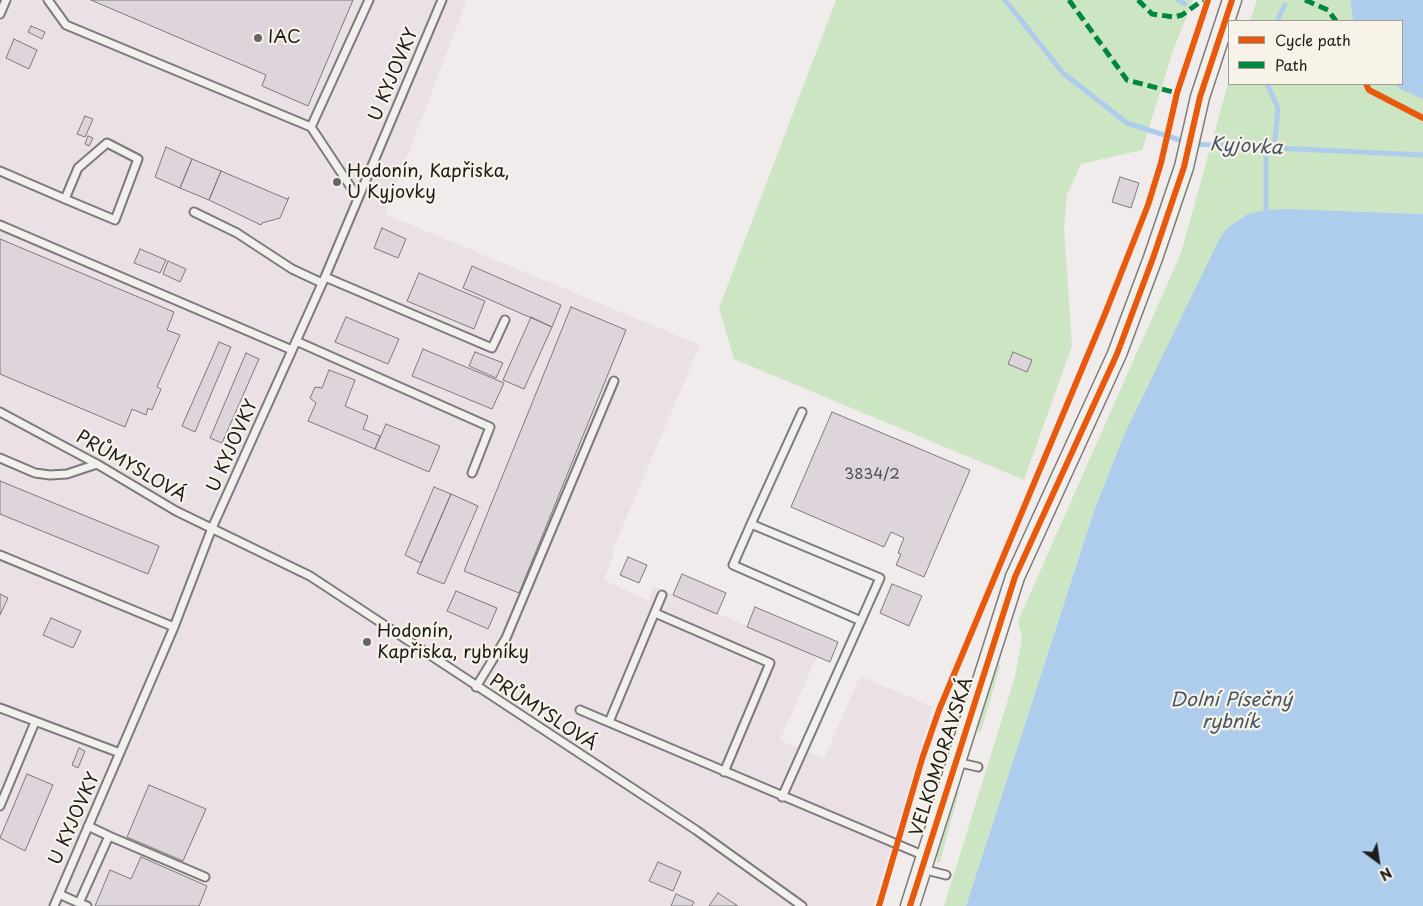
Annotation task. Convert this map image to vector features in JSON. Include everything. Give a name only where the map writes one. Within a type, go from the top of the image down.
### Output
[{"type":"street","name":"VELKOMORAVSKÁ","points":[[910,906],[1015,577],[1116,354],[1153,258],[1184,167],[1200,97],[1232,0]]},
{"type":"lane","points":[[0,14],[6,0]]},
{"type":"lane","points":[[48,0],[66,25],[311,127],[358,198]]},
{"type":"lane","points":[[311,127],[369,0]]},
{"type":"lane","name":"U KYJOVKY","points":[[54,906],[174,627],[212,528],[323,280],[442,0]]},
{"type":"lane","points":[[0,171],[65,199],[115,220],[138,159],[107,144],[78,168],[65,199]]},
{"type":"lane","points":[[194,212],[237,233],[292,269],[492,348],[505,320]]},
{"type":"lane","points":[[0,225],[292,350]]},
{"type":"lane","points":[[296,341],[490,427],[472,473]]},
{"type":"lane","points":[[476,688],[506,638],[614,380]]},
{"type":"lane","name":"PRŮMYSLOVÁ","points":[[0,412],[97,464],[176,511],[310,576],[476,688],[696,830],[802,906]]},
{"type":"lane","points":[[802,412],[733,565],[861,621]]},
{"type":"lane","points":[[0,458],[35,473],[50,475],[67,474],[97,464]]},
{"type":"lane","points":[[751,524],[880,578],[782,797]]},
{"type":"lane","points":[[0,555],[174,627]]},
{"type":"lane","points":[[609,722],[662,595]]},
{"type":"lane","points":[[655,613],[770,663],[724,772]]},
{"type":"lane","points":[[0,708],[120,753]]},
{"type":"lane","points":[[580,710],[782,797],[946,875]]},
{"type":"lane","points":[[0,806],[35,722]]},
{"type":"lane","points":[[956,761],[978,767]]},
{"type":"lane","points":[[88,826],[205,877]]},
{"type":"lane","points":[[79,903],[109,836]]},
{"type":"lane","points":[[59,894],[87,906]]},
{"type":"shaded area","points":[[0,0],[467,0],[385,214],[700,345],[613,549],[614,554],[604,580],[648,600],[654,586],[817,656],[780,740],[824,759],[860,676],[933,707],[873,906],[0,906]]},
{"type":"green space","points":[[836,0],[1193,0],[1173,51],[1142,150],[1081,164],[1067,195],[1064,227],[1072,346],[1024,480],[734,359],[719,308]]},
{"type":"green space","points":[[1257,0],[1350,0],[1353,20],[1250,20]]},
{"type":"green space","points":[[1228,84],[1395,85],[1423,99],[1423,214],[1288,209],[1123,437],[1094,511],[966,906],[944,906],[1015,677],[1022,638],[1018,621],[1181,253]]},
{"type":"green space","points":[[999,663],[1000,667],[981,731],[978,733],[977,724],[996,665]]},
{"type":"green space","points":[[959,792],[940,862],[937,863],[937,855],[956,794]]},
{"type":"water","points":[[1350,0],[1423,0],[1423,99],[1395,85],[1403,85],[1403,20],[1353,20]]},
{"type":"water","name":"Dolní Písečný rybník","points":[[1288,209],[1423,214],[1423,906],[966,906],[1094,511],[1123,437],[1226,229],[1248,214],[1266,210]]},
{"type":"building","name":"IAC","points":[[91,0],[353,0],[308,106],[262,86],[266,75]]},
{"type":"building","points":[[31,26],[45,32],[42,39],[28,32]]},
{"type":"building","points":[[14,39],[37,50],[29,69],[6,58]]},
{"type":"building","points":[[85,116],[93,119],[85,137],[77,134]]},
{"type":"building","points":[[88,136],[93,138],[89,146],[85,144]]},
{"type":"building","points":[[166,147],[192,159],[180,188],[155,177]]},
{"type":"building","points":[[192,159],[221,171],[209,200],[180,188]]},
{"type":"building","points":[[221,171],[287,199],[289,197],[280,218],[262,223],[261,225],[209,200]]},
{"type":"building","points":[[1120,177],[1139,183],[1131,208],[1112,202]]},
{"type":"building","points":[[382,228],[406,239],[398,258],[374,248]]},
{"type":"building","points":[[0,239],[174,312],[167,330],[180,335],[157,387],[161,389],[152,410],[148,408],[146,415],[132,409],[125,427],[0,374]]},
{"type":"building","points":[[140,249],[166,260],[160,273],[134,263]]},
{"type":"building","points":[[168,261],[186,269],[180,282],[163,274]]},
{"type":"building","points":[[472,266],[561,305],[552,327],[463,288]]},
{"type":"building","points":[[419,273],[485,301],[474,329],[407,301]]},
{"type":"building","points":[[571,307],[626,330],[519,593],[464,571]]},
{"type":"building","points":[[346,317],[399,339],[388,364],[335,342]]},
{"type":"building","points":[[531,317],[552,327],[524,389],[503,380]]},
{"type":"building","points":[[219,342],[231,347],[195,432],[182,426]]},
{"type":"building","points":[[423,349],[504,383],[492,409],[412,376]]},
{"type":"building","points":[[475,352],[503,363],[496,378],[469,366]]},
{"type":"building","points":[[1013,352],[1032,360],[1027,372],[1008,364]]},
{"type":"building","points":[[246,353],[259,359],[222,443],[210,438]]},
{"type":"building","points":[[329,370],[355,380],[345,406],[368,416],[363,429],[380,436],[375,449],[308,421],[316,403],[310,398],[315,387],[322,388]]},
{"type":"building","points":[[832,412],[970,470],[924,577],[896,565],[901,554],[898,553],[904,538],[891,532],[884,547],[791,507]]},
{"type":"building","points":[[386,424],[440,446],[429,472],[375,449]]},
{"type":"building","points":[[0,481],[159,546],[148,574],[0,514]]},
{"type":"building","points":[[434,487],[451,494],[421,563],[405,555]]},
{"type":"building","points":[[451,494],[478,506],[444,584],[417,573]]},
{"type":"building","points":[[628,557],[647,565],[639,583],[620,575]]},
{"type":"building","points":[[682,574],[726,593],[717,614],[673,595]]},
{"type":"building","points":[[892,584],[922,596],[909,626],[880,613]]},
{"type":"building","points":[[456,591],[497,608],[488,629],[447,611]]},
{"type":"building","points":[[0,594],[8,598],[0,615]]},
{"type":"building","points":[[755,607],[838,642],[830,662],[747,627]]},
{"type":"building","points":[[51,618],[81,631],[73,648],[43,635]]},
{"type":"building","points":[[79,748],[85,751],[78,768],[72,765]]},
{"type":"building","points":[[27,774],[53,785],[25,851],[0,838]]},
{"type":"building","points":[[149,785],[206,809],[183,861],[127,837]]},
{"type":"building","points":[[141,857],[207,886],[199,906],[95,906],[110,870],[131,879]]},
{"type":"building","points":[[658,862],[681,872],[673,891],[649,881]]},
{"type":"building","points":[[718,893],[738,906],[709,906]]},
{"type":"building","points":[[676,894],[694,902],[692,906],[671,906]]},
{"type":"waterway","name":"Kyjovka","points":[[1005,0],[1063,73],[1127,123],[1192,144],[1423,155]]},
{"type":"waterway","points":[[1178,0],[1185,4]]},
{"type":"waterway","points":[[1278,20],[1285,5]]},
{"type":"waterway","points":[[1267,85],[1278,108],[1274,149]]},
{"type":"waterway","points":[[1263,216],[1266,210],[1266,148]]},
{"type":"marked path","points":[[1069,0],[1127,80],[1177,93]]},
{"type":"marked path","points":[[1138,0],[1152,14],[1174,17],[1182,15],[1203,0]]},
{"type":"marked path","points":[[1305,0],[1328,10],[1335,20]]},
{"type":"cycle path","points":[[879,906],[922,759],[939,710],[1105,314],[1148,205],[1161,163],[1177,93],[1208,0]]},
{"type":"cycle path","points":[[910,906],[1015,577],[1117,354],[1153,258],[1184,167],[1200,97],[1232,0]]},
{"type":"cycle path","points":[[1366,85],[1369,90],[1423,118]]},
{"type":"place","name":"IAC","points":[[258,38]]},
{"type":"place","name":"Hodonín, Kapřiska, U Kyjovky","points":[[337,182]]},
{"type":"place","name":"Hodonín, Kapřiska, rybníky","points":[[367,642]]}]
